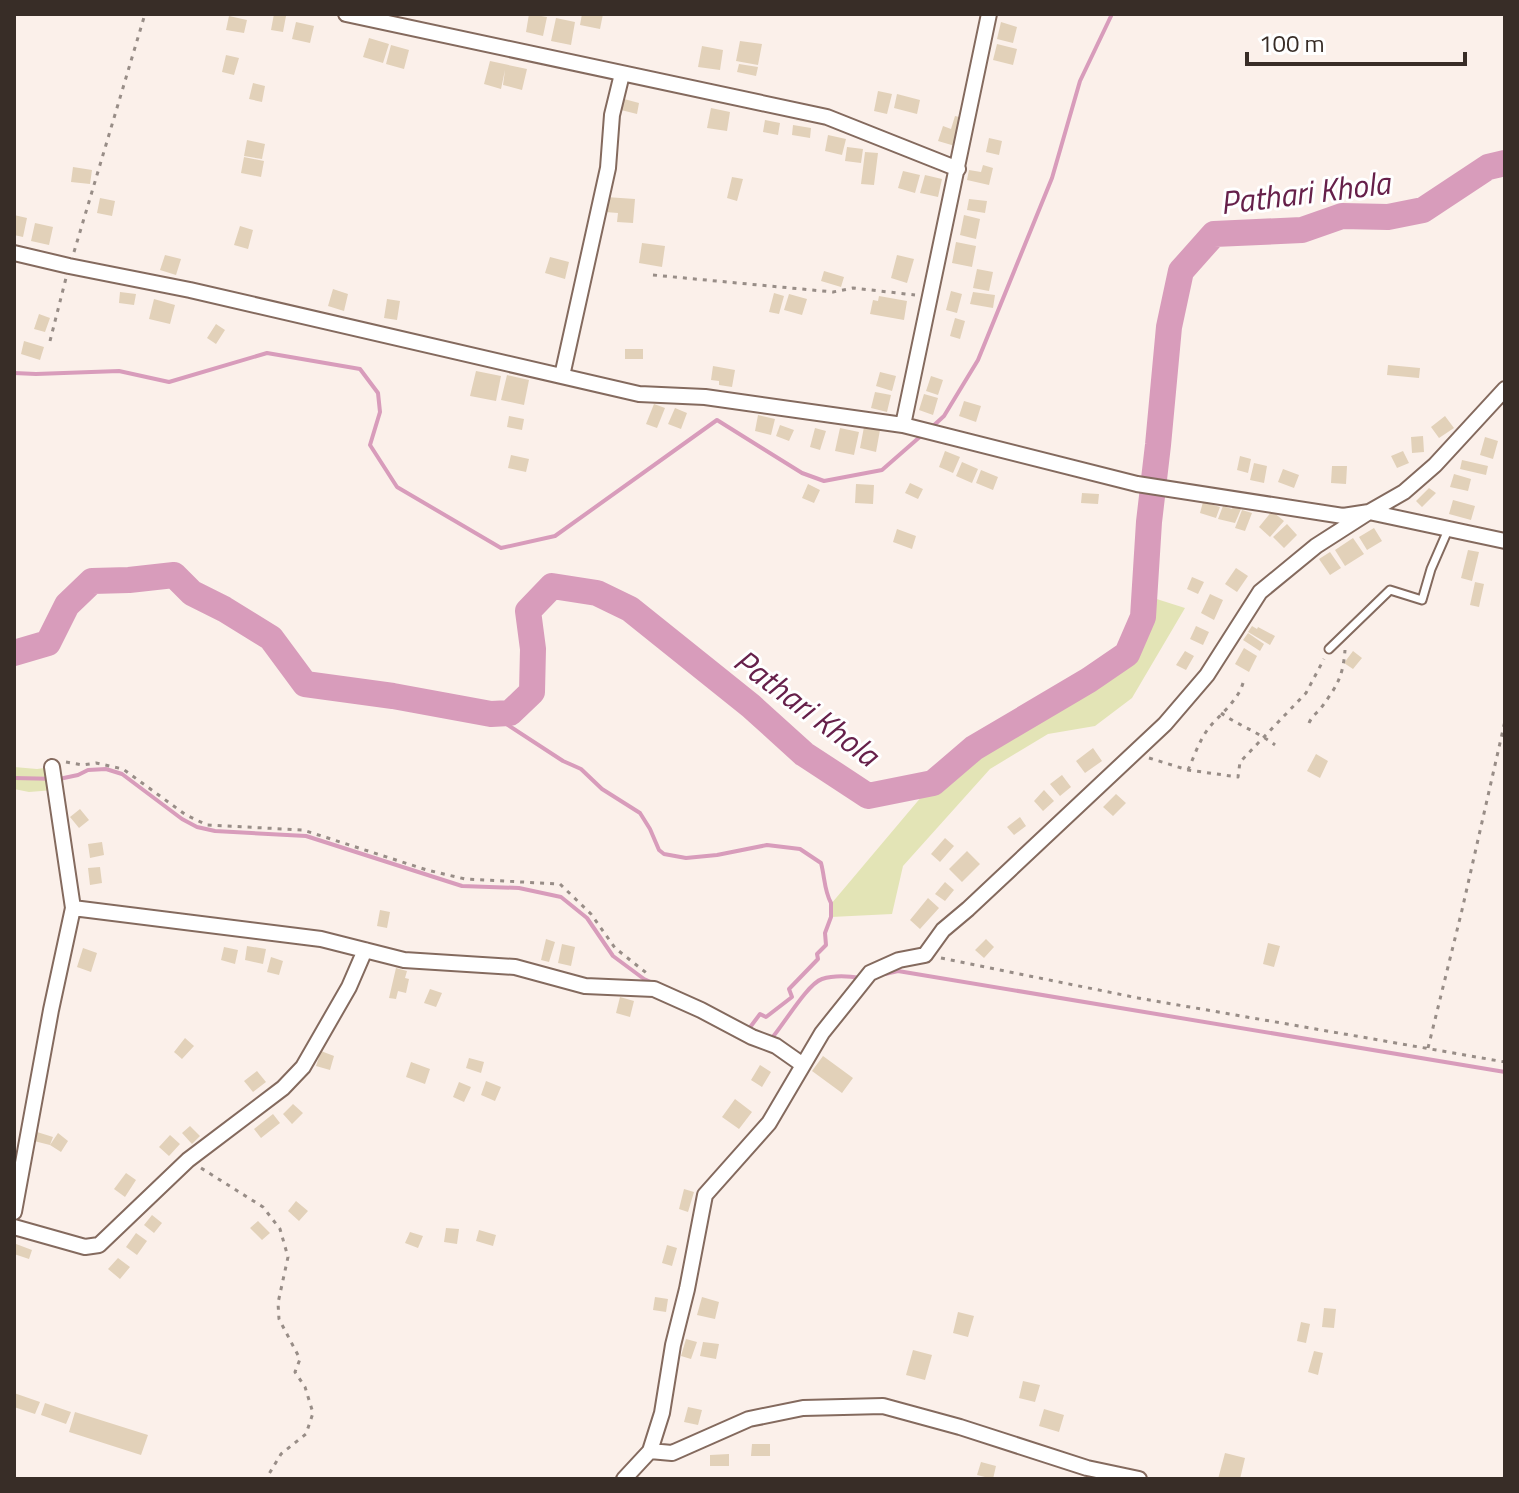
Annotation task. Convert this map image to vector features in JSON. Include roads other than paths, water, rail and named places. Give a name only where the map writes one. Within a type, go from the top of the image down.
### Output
[{"type":"street","points":[[346,14],[827,117],[958,169]]},
{"type":"street","points":[[903,425],[989,14]]},
{"type":"street","points":[[562,376],[608,168],[612,115],[622,74]]},
{"type":"street","points":[[14,253],[190,290],[639,394],[705,397],[903,425],[1137,484],[1343,516],[1369,512],[1505,541]]},
{"type":"street","points":[[624,1479],[650,1451],[662,1413],[705,1195],[769,1123],[822,1033],[870,973],[899,960],[925,955],[943,930],[1165,724],[1207,675],[1260,592],[1316,546],[1404,492],[1435,465],[1505,389]]},
{"type":"street","points":[[14,1212],[73,908],[52,767]]},
{"type":"street","points":[[73,908],[321,939],[404,960],[515,967],[585,986],[654,989],[776,1046],[803,1065]]},
{"type":"street","points":[[14,1227],[85,1247],[99,1245],[188,1160],[283,1088],[303,1067],[349,987],[365,950]]},
{"type":"street","points":[[650,1451],[672,1453],[749,1419],[803,1408],[883,1406],[1087,1468],[1139,1479]]},
{"type":"lane","points":[[1329,649],[1390,590],[1422,600],[1431,569],[1449,529]]},
{"type":"waterway","points":[[932,427],[944,416],[978,360],[1052,178],[1080,81],[1112,14]]},
{"type":"waterway","name":"Pathari Khola","points":[[14,653],[48,643],[67,605],[92,581],[174,575],[192,593],[271,638],[305,684],[491,714],[510,713],[532,692],[533,649],[528,611],[552,586],[597,593],[630,609],[751,706],[804,754],[868,796],[933,783],[974,748],[1127,654],[1143,617],[1149,522],[1169,327],[1181,271],[1214,234],[1302,230],[1342,216],[1388,217],[1423,210],[1488,167],[1505,163]]},
{"type":"waterway","points":[[14,373],[119,371],[169,382],[267,353],[360,369],[378,393],[380,412],[370,445],[397,487],[501,548],[555,536],[717,420],[802,473],[824,481],[882,470],[922,435]]},
{"type":"waterway","points":[[491,714],[563,761],[581,769],[602,789],[640,813],[664,854],[686,858],[767,845],[800,849],[821,863],[831,903]]},
{"type":"waterway","points":[[14,778],[59,779],[88,770],[106,769],[122,774],[197,827],[215,831],[306,836],[462,886],[519,888],[561,897],[587,918],[613,956],[655,984]]},
{"type":"waterway","points":[[748,1030],[760,1014],[766,1017],[792,997],[789,989],[818,959],[817,954],[826,945],[825,933],[831,917],[831,904]]},
{"type":"waterway","points":[[885,974],[898,971],[1505,1072]]},
{"type":"waterway","points":[[771,1039],[816,982],[831,977],[861,978]]}]
